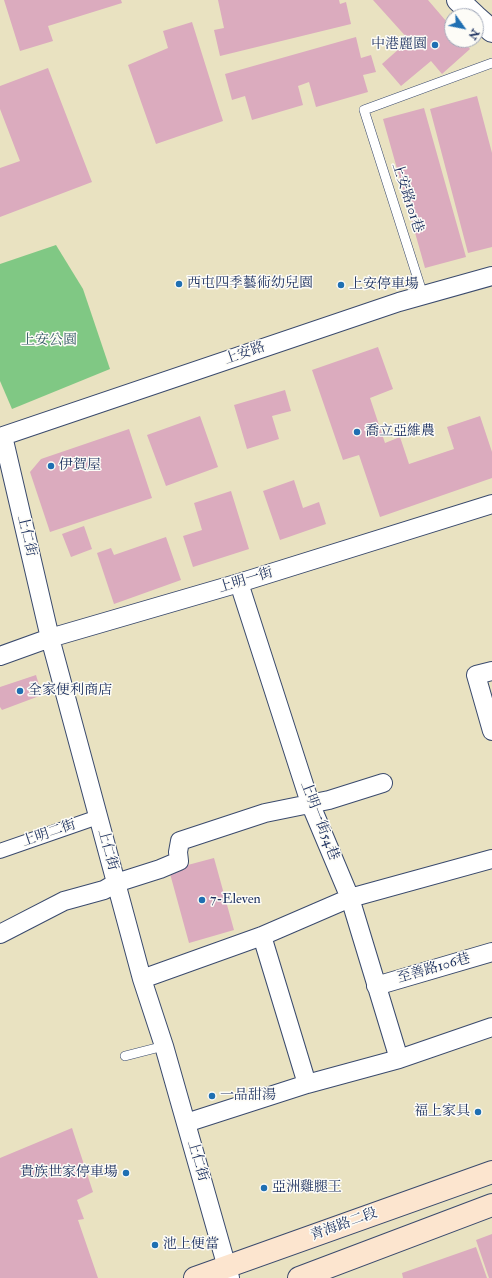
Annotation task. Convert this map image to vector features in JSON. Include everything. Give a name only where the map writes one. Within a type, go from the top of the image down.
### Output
[{"type":"main road","name":"青海路二段","points":[[195,1278],[229,1272],[492,1172]]},
{"type":"main road","points":[[299,1278],[492,1205]]},
{"type":"street","points":[[458,0],[467,8]]},
{"type":"street","points":[[484,24],[492,31]]},
{"type":"street","name":"上安路","points":[[1,434],[424,295],[492,276]]},
{"type":"street","name":"上仁街","points":[[1,434],[50,638],[142,979],[164,1046],[229,1272]]},
{"type":"street","name":"上明一街","points":[[0,656],[50,638],[239,583],[492,504]]},
{"type":"street","name":"上明一街54巷","points":[[239,583],[310,803],[350,898],[399,1059]]},
{"type":"street","points":[[492,671],[476,675],[492,731]]},
{"type":"street","points":[[0,934],[64,901],[104,890],[116,883],[160,869],[179,861],[178,852],[180,841],[265,813],[329,800],[383,783]]},
{"type":"street","name":"上明二街","points":[[0,851],[98,817]]},
{"type":"street","points":[[142,979],[262,936],[350,898],[492,858]]},
{"type":"street","points":[[262,936],[307,1084]]},
{"type":"street","name":"至善路106巷","points":[[376,986],[492,952]]},
{"type":"street","points":[[186,1123],[307,1084],[399,1059],[492,1027]]},
{"type":"lane","name":"上安路101巷","points":[[424,295],[364,110],[492,63]]},
{"type":"lane","points":[[125,1056],[164,1046]]},
{"type":"green space","name":"上安公園","points":[[56,245],[83,289],[110,369],[12,409],[0,381],[0,264]]},
{"type":"building","points":[[4,0],[121,0],[122,3],[48,26],[53,41],[20,51]]},
{"type":"building","points":[[218,0],[339,0],[340,4],[346,2],[351,24],[220,56],[214,30],[224,28]]},
{"type":"building","name":"中港麗園","points":[[373,0],[428,0],[444,19],[444,48],[470,49],[442,74],[431,61],[401,86],[382,64],[409,40]]},
{"type":"building","points":[[192,22],[223,121],[156,144],[128,65],[168,48],[163,31]]},
{"type":"building","points":[[356,37],[361,58],[371,55],[376,72],[363,75],[368,92],[316,107],[309,82],[298,86],[303,105],[252,120],[245,96],[232,100],[225,74]]},
{"type":"building","points":[[48,68],[92,182],[0,217],[0,168],[20,161],[0,109],[0,86]]},
{"type":"building","points":[[477,96],[492,153],[492,247],[468,253],[430,109]]},
{"type":"building","points":[[424,108],[466,257],[425,268],[383,119]]},
{"type":"building","name":"喬立亞維農","points":[[378,347],[393,389],[370,398],[385,443],[400,437],[409,464],[454,449],[447,427],[480,416],[492,452],[492,478],[380,517],[359,455],[343,460],[312,370]]},
{"type":"building","points":[[285,390],[291,411],[272,416],[279,439],[247,449],[234,405]]},
{"type":"building","points":[[200,416],[218,467],[166,486],[147,435]]},
{"type":"building","points":[[129,429],[152,498],[50,532],[30,472],[41,459]]},
{"type":"building","points":[[294,480],[303,508],[319,502],[326,524],[280,540],[263,491]]},
{"type":"building","points":[[231,491],[249,549],[193,567],[183,536],[202,530],[194,503]]},
{"type":"building","points":[[84,526],[92,549],[71,557],[62,534]]},
{"type":"building","points":[[166,537],[181,580],[114,604],[97,553],[111,548],[114,555]]},
{"type":"building","name":"全家便利商店","points":[[36,675],[42,695],[2,710],[0,707],[0,687]]},
{"type":"building","name":"7-Eleven","points":[[214,858],[234,930],[189,943],[169,870]]},
{"type":"building","points":[[72,1128],[93,1192],[77,1200],[84,1219],[78,1220],[98,1278],[0,1278],[0,1158]]},
{"type":"building","points":[[492,1234],[492,1278],[489,1278],[476,1240]]},
{"type":"building","points":[[476,1247],[487,1278],[403,1278],[402,1273]]},
{"type":"place","name":"中港麗園","points":[[435,45]]},
{"type":"place","name":"西屯四季藝術幼兒園","points":[[179,284]]},
{"type":"place","name":"上安停車場","points":[[341,285]]},
{"type":"place","name":"喬立亞維農","points":[[357,432]]},
{"type":"place","name":"伊賀屋","points":[[51,466]]},
{"type":"place","name":"全家便利商店","points":[[20,691]]},
{"type":"place","name":"7-Eleven","points":[[202,900]]},
{"type":"place","name":"一品甜湯","points":[[212,1096]]},
{"type":"place","name":"福上家具","points":[[478,1112]]},
{"type":"place","name":"貴族世家停車場","points":[[126,1173]]},
{"type":"place","name":"亞洲雞腿王","points":[[264,1188]]},
{"type":"place","name":"池上便當","points":[[155,1245]]}]
